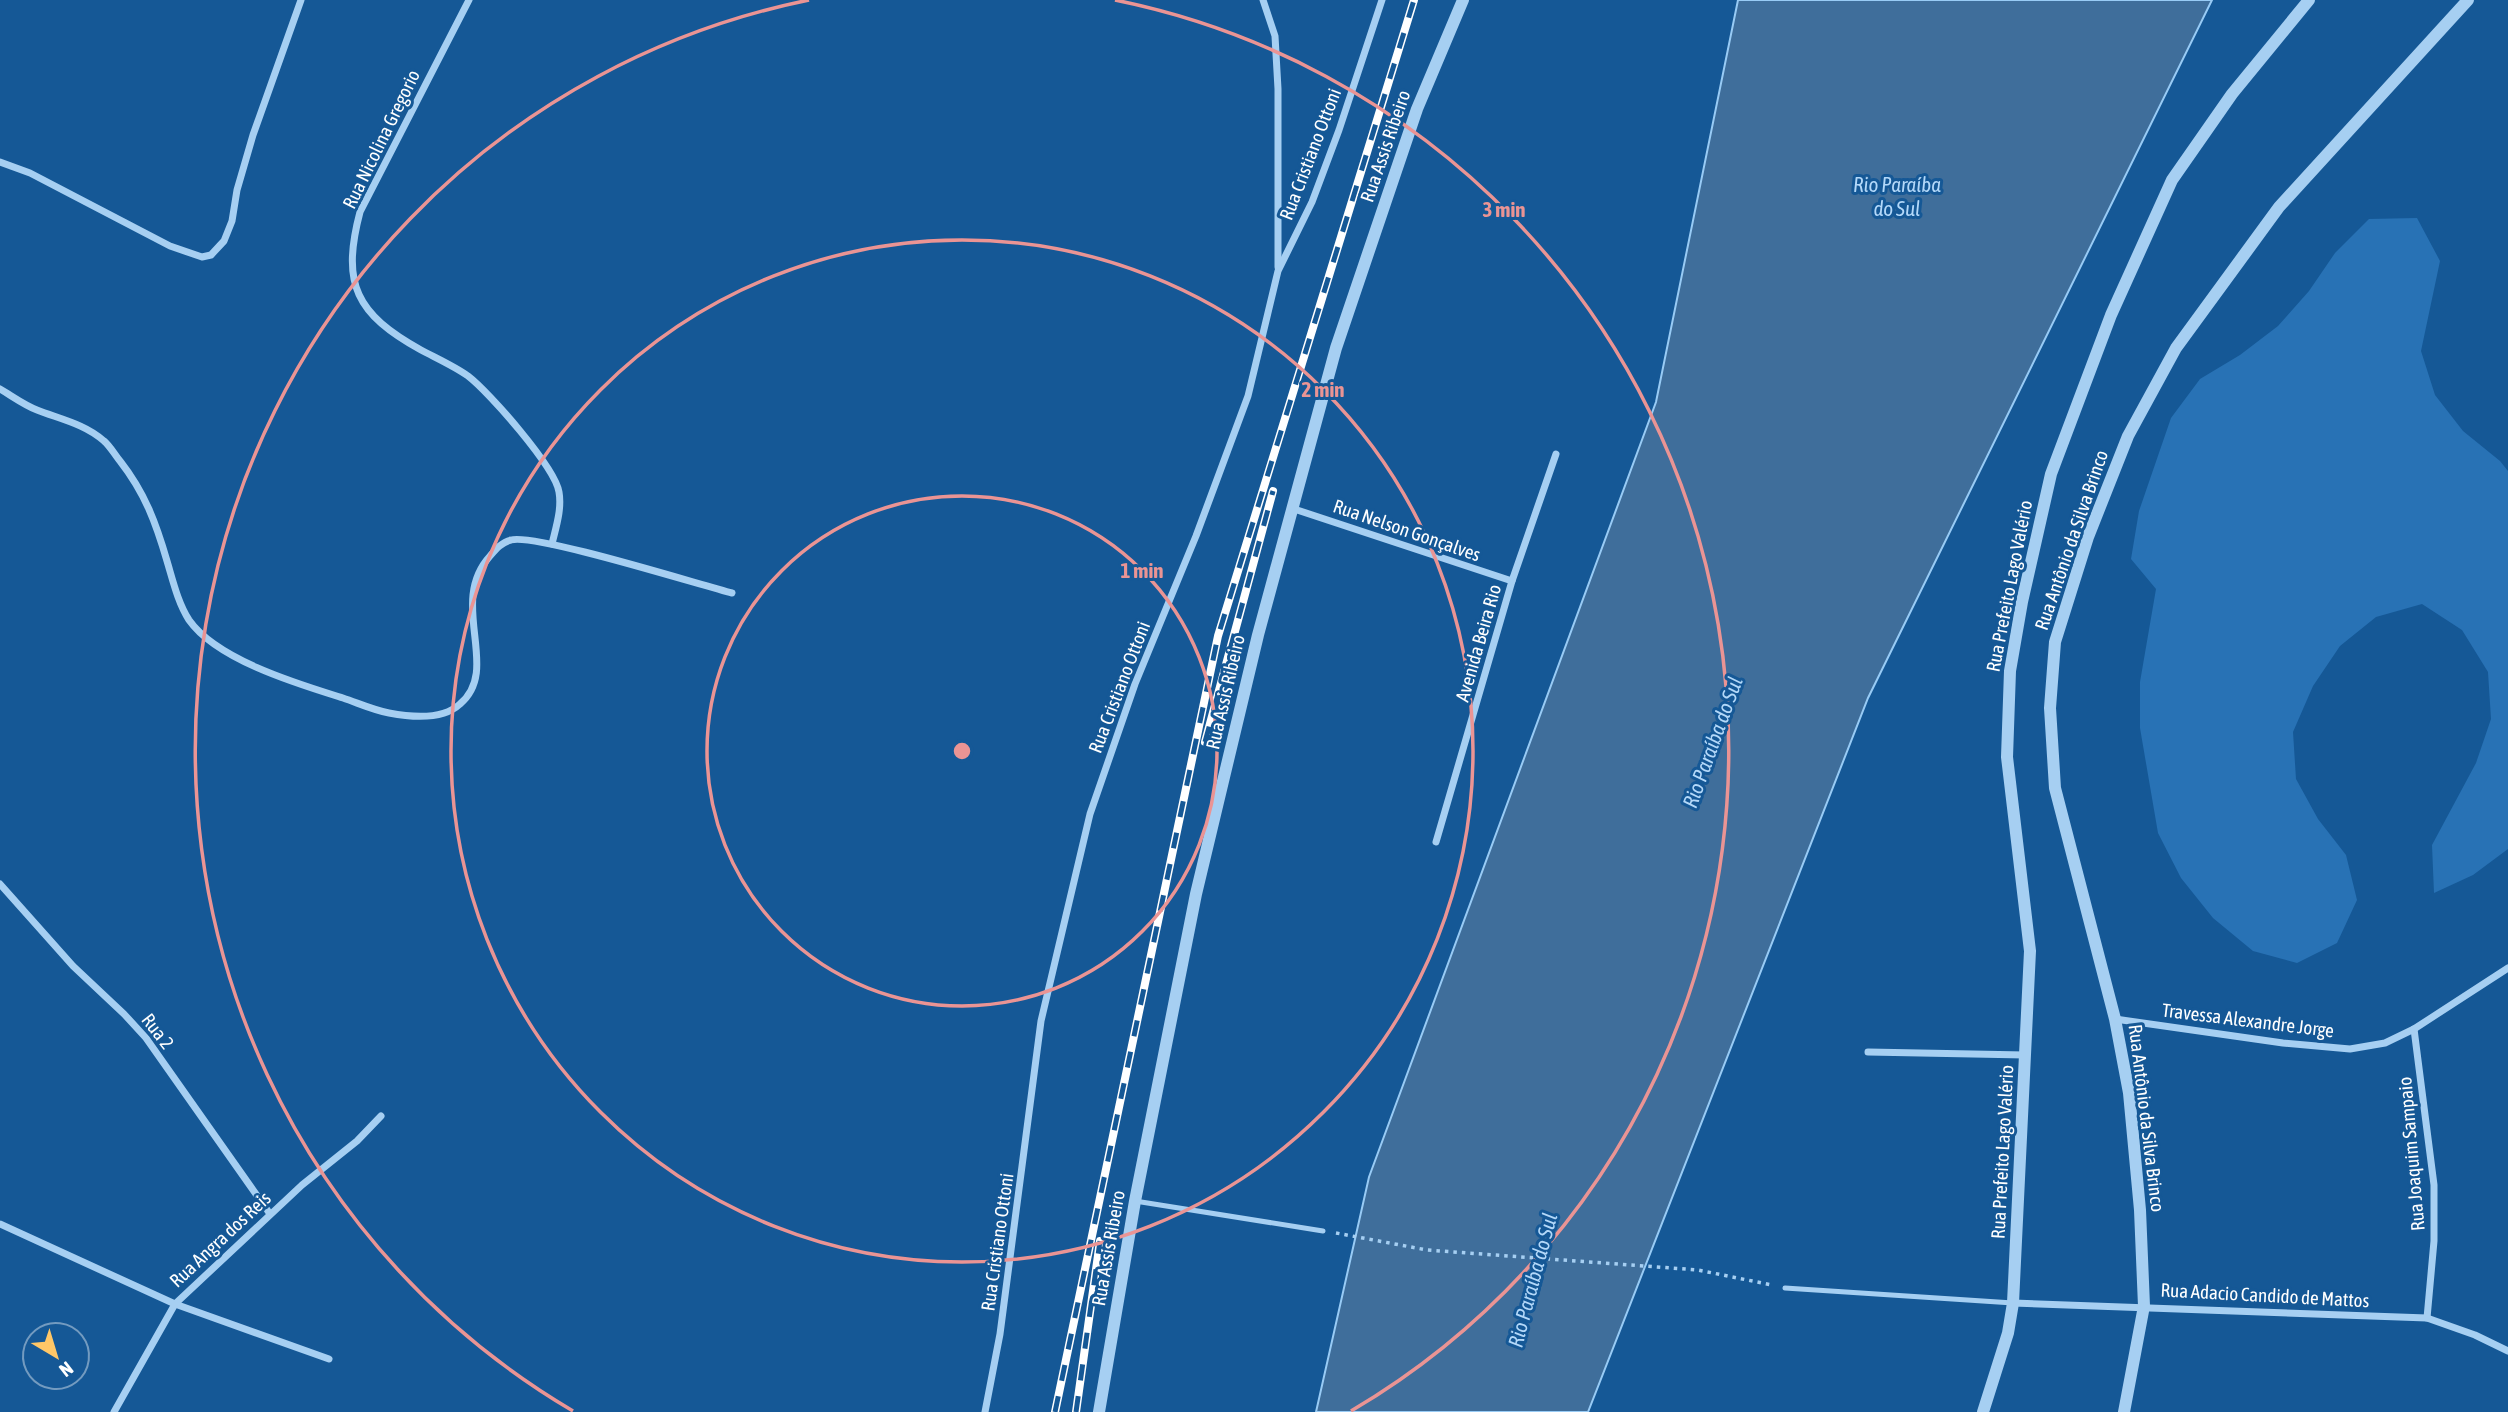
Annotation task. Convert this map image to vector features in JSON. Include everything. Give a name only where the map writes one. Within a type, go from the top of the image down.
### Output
[{"type":"street","points":[[0,162],[30,173],[170,246],[202,257],[211,255],[224,241],[232,221],[237,190],[253,135],[301,0]]},
{"type":"street","name":"Rua Nicolina Gregorio","points":[[469,0],[360,212],[352,243],[351,270],[363,304],[375,319],[391,332],[467,375],[509,416],[547,468],[559,492],[559,513],[552,544]]},
{"type":"street","points":[[1263,0],[1275,36],[1278,89],[1278,271]]},
{"type":"street","name":"Rua Cristiano Ottoni","points":[[985,1412],[1000,1334],[1041,1021],[1090,814],[1135,684],[1196,536],[1248,396],[1278,271],[1312,202],[1382,0]]},
{"type":"street","name":"Rua Assis Ribeiro","points":[[1099,1412],[1135,1201],[1196,894],[1258,635],[1336,348],[1417,109],[1463,0]]},
{"type":"street","name":"Rua Prefeito Lago Valério","points":[[1983,1412],[2008,1334],[2013,1303],[2030,951],[2007,757],[2010,671],[2022,602],[2051,474],[2111,315],[2172,180],[2232,94],[2309,0]]},
{"type":"street","name":"Rua Antônio da Silva Brinco","points":[[2124,1412],[2144,1306],[2140,1210],[2129,1093],[2115,1019],[2055,788],[2050,708],[2055,642],[2088,537],[2128,436],[2176,348],[2279,207],[2468,0]]},
{"type":"street","points":[[0,389],[34,409],[84,426],[104,441],[138,484],[154,520],[175,591],[189,620],[202,635],[222,650],[292,682],[389,713],[430,716],[447,712],[469,695],[476,680],[472,591],[475,578],[485,561],[504,543],[514,538],[552,544],[732,593]]},
{"type":"street","name":"Avenida Beira Rio","points":[[1436,842],[1512,581],[1556,454]]},
{"type":"street","name":"Rua Nelson Gonçalves","points":[[1291,508],[1512,581]]},
{"type":"street","name":"Rua 2","points":[[0,884],[73,966],[146,1038],[270,1214]]},
{"type":"street","name":"Travessa Alexandre Jorge","points":[[2115,1019],[2283,1043],[2350,1049],[2385,1043],[2414,1028],[2508,968]]},
{"type":"street","name":"Rua Joaquim Sampaio","points":[[2414,1028],[2434,1185],[2434,1241],[2427,1318]]},
{"type":"street","points":[[1868,1052],[2026,1055]]},
{"type":"street","name":"Rua Angra dos Reis","points":[[114,1412],[175,1304],[270,1214],[357,1141],[381,1116]]},
{"type":"street","points":[[0,1224],[175,1304],[329,1359]]},
{"type":"street","name":"Rua Adacio Candido de Mattos","points":[[2013,1303],[2427,1318],[2475,1335],[2508,1351]]},
{"type":"lane","points":[[1135,1201],[1324,1231]]},
{"type":"lane","points":[[1785,1288],[2013,1303]]},
{"type":"path","points":[[1324,1231],[1427,1250],[1698,1270],[1785,1288]]},
{"type":"shaded area","points":[[2417,218],[2440,261],[2421,351],[2435,395],[2463,431],[2500,461],[2508,471],[2508,849],[2473,875],[2434,893],[2432,845],[2476,763],[2491,719],[2488,672],[2462,630],[2422,604],[2376,617],[2340,646],[2313,686],[2293,732],[2296,779],[2318,819],[2346,855],[2357,900],[2337,943],[2297,963],[2253,951],[2213,918],[2181,878],[2158,833],[2140,728],[2140,682],[2156,589],[2131,559],[2139,511],[2171,418],[2200,379],[2240,355],[2278,326],[2309,291],[2335,253],[2369,219]]},
{"type":"water","name":"Rio Paraíba do Sul","points":[[1738,0],[2212,0],[1868,698],[1588,1412],[1316,1412],[1369,1177],[1656,402]]},
{"type":"railway","points":[[1055,1412],[1218,636],[1414,0]]},
{"type":"railway","points":[[1205,742],[1273,491]]},
{"type":"railway","points":[[1076,1412],[1100,1241]]}]
